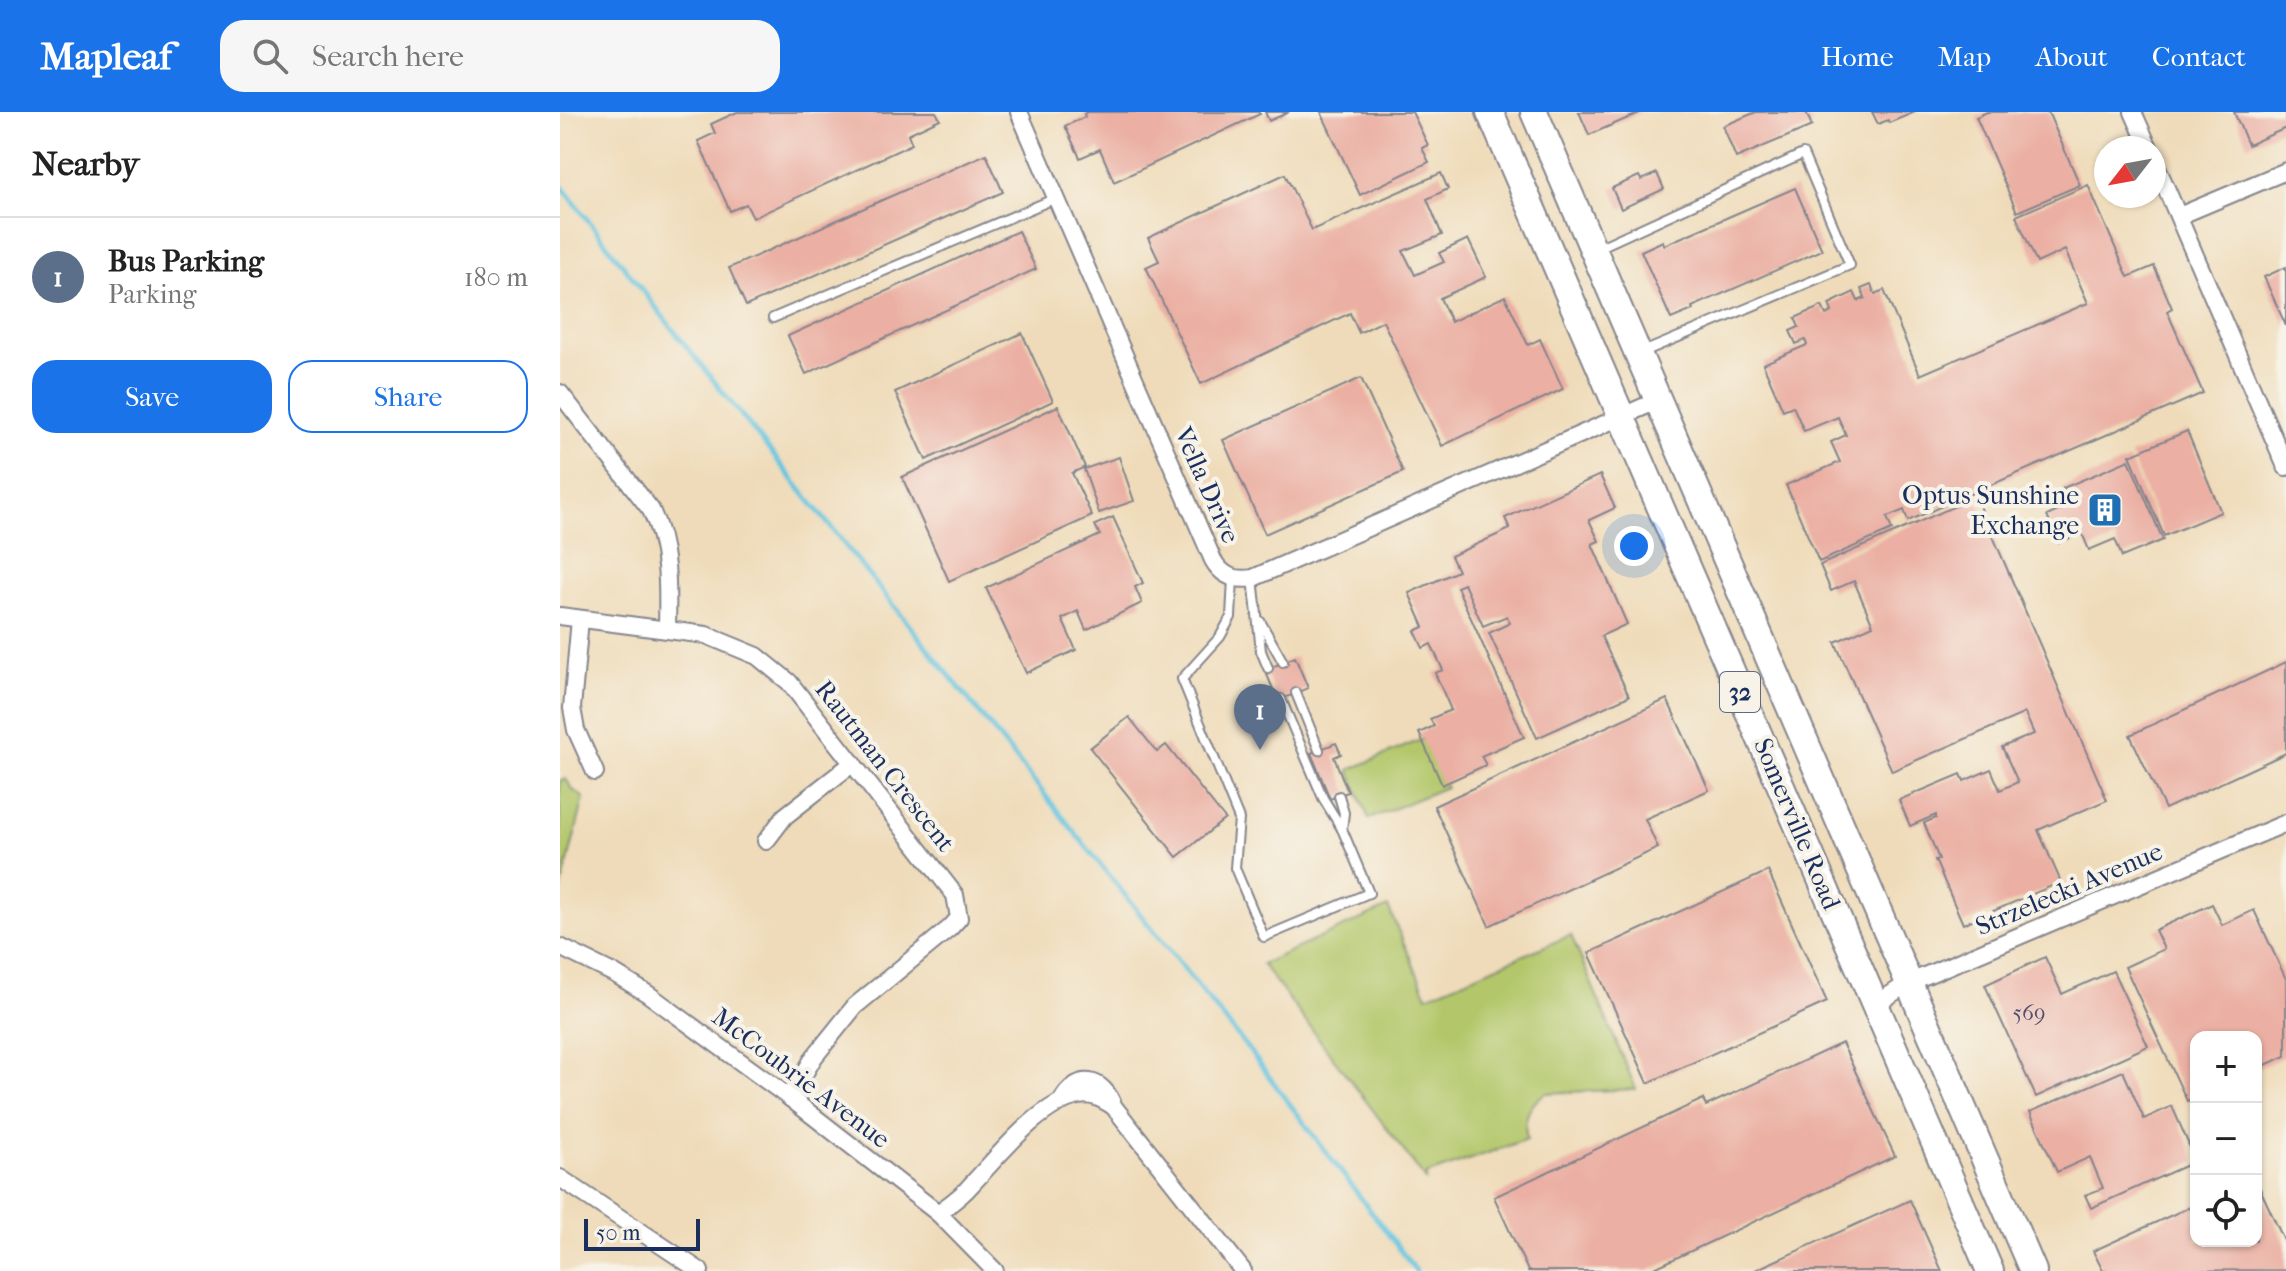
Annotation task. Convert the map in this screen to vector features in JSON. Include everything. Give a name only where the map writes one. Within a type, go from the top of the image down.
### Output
[{"type":"main road","name":"Somerville Road","points":[[1490,112],[1990,1271]]},
{"type":"main road","name":"Somerville Road","points":[[1534,112],[2033,1271]]},
{"type":"street","name":"Vella Drive","points":[[1019,112],[1213,560],[1220,570],[1233,578],[1253,578],[1659,400]]},
{"type":"street","points":[[2133,112],[2144,136]]},
{"type":"street","points":[[2179,216],[2286,171]]},
{"type":"street","points":[[2166,187],[2286,467]]},
{"type":"street","points":[[560,393],[651,510],[660,529],[666,550],[667,628]]},
{"type":"street","name":"Rautman Crescent","points":[[560,616],[706,635],[757,656],[789,682],[955,895],[959,918],[855,1006],[785,1094]]},
{"type":"street","points":[[580,619],[572,708],[576,730],[595,772]]},
{"type":"street","points":[[766,841],[785,816],[853,763]]},
{"type":"street","name":"Strzelecki Avenue","points":[[1875,1005],[1908,983],[2286,823]]},
{"type":"street","name":"McCoubrie Avenue","points":[[560,947],[648,994],[785,1094],[944,1219],[995,1271]]},
{"type":"street","points":[[944,1219],[1014,1137],[1061,1102],[1076,1084],[1092,1082],[1102,1085],[1114,1107],[1243,1271]]},
{"type":"street","points":[[563,1179],[692,1269]]},
{"type":"lane","points":[[1594,250],[1803,154],[1850,265],[1639,354]]},
{"type":"lane","points":[[773,318],[1056,198]]},
{"type":"lane","points":[[1233,578],[1231,617],[1226,627],[1182,679],[1239,819],[1235,868],[1264,937],[1369,893],[1342,829],[1323,798],[1281,699]]},
{"type":"lane","points":[[1253,578],[1261,651],[1268,668]]},
{"type":"lane","points":[[1257,617],[1283,662]]},
{"type":"lane","points":[[1296,693],[1319,750]]},
{"type":"lane","points":[[1339,796],[1344,813],[1342,829]]},
{"type":"green space","points":[[1425,738],[1446,787],[1369,819],[1349,770]]},
{"type":"green space","points":[[566,779],[573,790],[584,798],[560,894],[560,780]]},
{"type":"green space","points":[[1388,907],[1427,996],[1571,935],[1636,1089],[1546,1093],[1528,1113],[1525,1125],[1527,1139],[1426,1175],[1426,1180],[1262,964]]},
{"type":"building","points":[[737,112],[936,112],[940,119],[908,134],[912,144],[753,218],[746,204],[730,211],[698,141],[715,133],[711,124]]},
{"type":"building","points":[[1087,112],[1260,114],[1114,182],[1100,149],[1080,158],[1065,126],[1085,117]]},
{"type":"building","points":[[1265,112],[1289,112],[1269,121]]},
{"type":"building","points":[[1321,112],[1412,112],[1428,145],[1422,148],[1429,162],[1360,195]]},
{"type":"building","points":[[1579,112],[1642,112],[1589,135]]},
{"type":"building","points":[[1756,112],[1806,112],[1812,126],[1736,158],[1723,126]]},
{"type":"building","points":[[1872,112],[1915,112],[1889,123],[1888,120],[1878,124]]},
{"type":"building","points":[[1987,112],[2048,112],[2080,185],[2017,212],[1976,117]]},
{"type":"building","points":[[2234,112],[2286,112],[2286,128],[2248,145]]},
{"type":"building","points":[[986,154],[1003,192],[746,306],[729,268]]},
{"type":"building","points":[[1441,173],[1448,189],[1427,199],[1442,235],[1403,251],[1415,275],[1444,262],[1439,253],[1468,239],[1486,277],[1440,298],[1451,322],[1505,296],[1528,345],[1540,339],[1563,389],[1442,446],[1383,321],[1359,333],[1350,313],[1201,384],[1146,267],[1159,261],[1148,238],[1285,174],[1312,230]]},
{"type":"building","points":[[1657,173],[1664,189],[1621,209],[1612,188],[1639,176],[1641,180]]},
{"type":"building","points":[[2088,185],[2094,208],[2098,208],[2128,277],[2154,266],[2172,308],[2167,311],[2203,393],[1908,521],[1904,510],[1887,517],[1892,530],[1819,562],[1786,485],[1840,462],[1831,442],[1846,435],[1838,417],[1804,431],[1793,406],[1783,410],[1763,364],[1807,345],[1805,340],[1796,344],[1790,331],[1799,327],[1795,318],[1822,306],[1826,315],[1832,312],[1829,304],[1854,292],[1858,301],[1865,298],[1861,289],[1871,285],[1875,294],[1884,290],[1920,375],[2088,303],[2065,250],[2037,263],[2016,216]]},
{"type":"building","points":[[1795,188],[1822,250],[1671,319],[1641,251],[1663,241],[1664,245]]},
{"type":"building","points":[[1018,231],[1036,269],[806,374],[788,336]]},
{"type":"building","points":[[2286,267],[2286,326],[2264,277]]},
{"type":"building","points":[[1022,333],[1053,401],[926,460],[895,392]]},
{"type":"building","points":[[1361,378],[1403,472],[1265,534],[1223,440]]},
{"type":"building","points":[[1058,406],[1085,467],[1072,473],[1092,516],[949,581],[902,477]]},
{"type":"building","points":[[2187,431],[2221,512],[2164,536],[2130,455]]},
{"type":"building","points":[[1119,457],[1134,501],[1099,513],[1084,469]]},
{"type":"building","name":"Optus Sunshine Exchange","points":[[2129,460],[2163,540],[2122,557],[2115,539],[2089,550],[2082,533],[2059,543],[2047,516],[2071,505],[2063,488]]},
{"type":"building","points":[[1600,475],[1615,508],[1589,520],[1599,541],[1592,544],[1627,624],[1601,636],[1629,696],[1537,738],[1489,633],[1510,623],[1507,616],[1483,626],[1464,584],[1457,587],[1524,737],[1481,756],[1486,765],[1442,785],[1419,733],[1434,726],[1430,719],[1451,710],[1435,673],[1443,670],[1431,644],[1423,648],[1415,631],[1424,627],[1409,593],[1458,571],[1451,556],[1510,529],[1505,518]]},
{"type":"building","points":[[1976,497],[2107,800],[2038,830],[2061,882],[1963,924],[1935,860],[1939,859],[1924,823],[1936,818],[1936,815],[1910,826],[1899,800],[1961,774],[1964,781],[1991,769],[2000,790],[2018,782],[2002,747],[2034,734],[2025,713],[1892,771],[1835,642],[1873,625],[1854,581],[1831,591],[1820,565]]},
{"type":"building","points":[[1113,517],[1143,583],[1135,587],[1142,603],[1086,630],[1078,611],[1062,619],[1076,650],[1026,673],[986,588],[1100,535],[1095,525]]},
{"type":"building","points":[[1295,657],[1308,688],[1278,701],[1265,670]]},
{"type":"building","points":[[2286,662],[2286,753],[2165,809],[2130,735]]},
{"type":"building","points":[[1667,699],[1709,790],[1645,819],[1658,848],[1489,926],[1434,806]]},
{"type":"building","points":[[1129,717],[1157,752],[1166,745],[1225,819],[1177,857],[1090,748]]},
{"type":"building","points":[[1336,743],[1341,754],[1334,757],[1348,792],[1330,799],[1311,753]]},
{"type":"building","points":[[1768,871],[1827,1002],[1648,1083],[1589,953]]},
{"type":"building","points":[[2212,904],[2222,925],[2254,910],[2286,979],[2286,1056],[2262,1066],[2262,1031],[2190,1031],[2190,1100],[2187,1101],[2125,967],[2164,949],[2155,930]]},
{"type":"building","points":[[2045,957],[2062,994],[2113,971],[2148,1046],[2036,1097],[1985,985]]},
{"type":"building","points":[[1842,1043],[1895,1156],[1648,1271],[1528,1271],[1494,1197],[1703,1099],[1706,1106]]},
{"type":"building","points":[[2123,1071],[2144,1119],[2172,1106],[2190,1147],[2190,1164],[2091,1208],[2085,1195],[2103,1188],[2090,1157],[2057,1172],[2030,1112]]},
{"type":"building","points":[[2262,1193],[2286,1245],[2286,1270],[2103,1271],[2093,1251],[2190,1207],[2190,1247],[2262,1247]]},
{"type":"building","points":[[1910,1200],[1942,1271],[1753,1271]]},
{"type":"waterway","points":[[560,184],[1252,1054],[1416,1271]]},
{"type":"place","name":"Optus Sunshine Exchange","points":[[2105,510]]},
{"type":"place","name":"Bus Parking","points":[[1260,750]]}]
